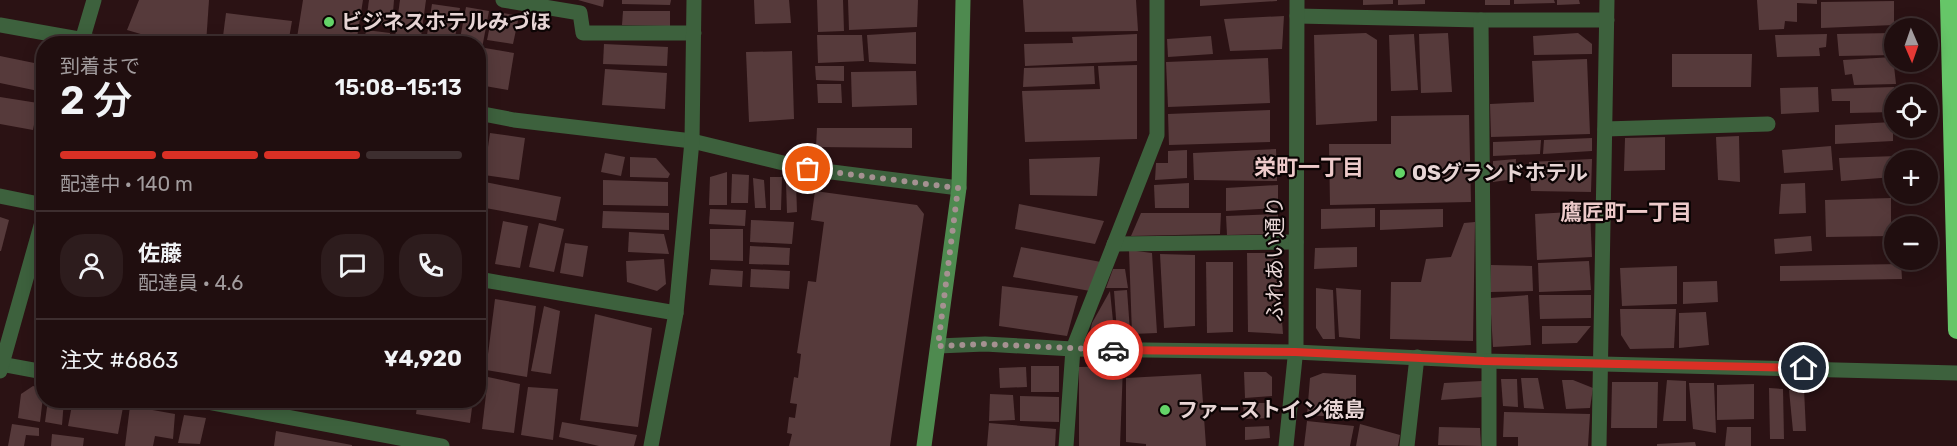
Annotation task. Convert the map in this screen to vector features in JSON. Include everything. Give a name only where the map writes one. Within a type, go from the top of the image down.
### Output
[{"type":"highway","points":[[1949,0],[1957,330]]},
{"type":"street","points":[[83,36],[94,0]]},
{"type":"street","points":[[502,0],[580,13],[583,33],[694,33]]},
{"type":"street","points":[[651,446],[676,312],[692,141],[694,0]]},
{"type":"street","points":[[924,446],[958,188],[963,0]]},
{"type":"street","points":[[1066,446],[1073,349],[1157,135],[1157,0]]},
{"type":"street","name":"ふれあい通り","points":[[1286,446],[1295,352],[1297,0]]},
{"type":"street","points":[[1599,446],[1607,0]]},
{"type":"street","points":[[1297,16],[1607,20]]},
{"type":"street","points":[[1481,20],[1489,446]]},
{"type":"street","points":[[0,25],[56,36]]},
{"type":"street","points":[[486,115],[514,120],[692,141],[808,169],[958,188]]},
{"type":"street","points":[[1605,129],[1768,124]]},
{"type":"street","points":[[0,196],[36,203]]},
{"type":"street","points":[[1114,244],[1296,242]]},
{"type":"street","points":[[36,243],[1,367],[36,371]]},
{"type":"street","points":[[486,280],[676,312]]},
{"type":"street","points":[[938,346],[986,344],[1073,349],[1295,352],[1486,361],[1957,373]]},
{"type":"street","points":[[1407,446],[1417,357]]},
{"type":"street","points":[[239,408],[442,446]]},
{"type":"building","points":[[139,0],[209,0],[207,36],[148,36],[127,30]]},
{"type":"building","name":"ビジネスホテルみづほ","points":[[303,0],[363,0],[357,36],[297,36]]},
{"type":"building","points":[[369,0],[394,0],[392,25],[366,22]]},
{"type":"building","points":[[400,0],[426,0],[421,36],[395,36]]},
{"type":"building","points":[[578,0],[604,0],[603,7]]},
{"type":"building","points":[[622,0],[671,0],[670,5],[622,4]]},
{"type":"building","points":[[754,0],[789,0],[791,23],[755,24]]},
{"type":"building","points":[[817,0],[843,0],[844,31],[818,32]]},
{"type":"building","points":[[848,0],[918,0],[917,27],[849,30]]},
{"type":"building","points":[[1023,0],[1136,0],[1138,31],[1025,32]]},
{"type":"building","points":[[1200,0],[1277,0],[1277,1],[1200,6]]},
{"type":"building","points":[[1363,0],[1393,0],[1393,4],[1363,5]]},
{"type":"building","points":[[1398,0],[1425,0],[1425,4],[1398,5]]},
{"type":"building","points":[[1485,0],[1510,0],[1510,5],[1485,5]]},
{"type":"building","points":[[1514,0],[1554,0],[1555,3],[1514,4]]},
{"type":"building","points":[[1557,0],[1579,0],[1580,4],[1557,5]]},
{"type":"building","points":[[1757,0],[1817,0],[1817,4],[1797,3],[1797,22],[1785,21],[1784,29],[1759,30]]},
{"type":"building","points":[[1894,1],[1894,18],[1884,18],[1884,25],[1821,28],[1821,2]]},
{"type":"building","points":[[432,4],[460,8],[455,36],[427,36]]},
{"type":"building","points":[[466,7],[489,11],[484,36],[461,36]]},
{"type":"building","points":[[493,11],[519,16],[513,44],[487,40]]},
{"type":"building","points":[[623,11],[670,11],[670,26],[622,25]]},
{"type":"building","points":[[226,13],[292,21],[289,36],[223,36]]},
{"type":"building","points":[[1284,16],[1282,49],[1230,51],[1224,19]]},
{"type":"building","points":[[366,30],[390,33],[390,36],[365,36]]},
{"type":"building","points":[[916,32],[916,64],[869,62],[867,35]]},
{"type":"building","points":[[1366,33],[1377,40],[1377,121],[1316,125],[1314,35]]},
{"type":"building","points":[[1448,33],[1452,92],[1421,93],[1419,34]]},
{"type":"building","points":[[1578,33],[1592,44],[1592,54],[1534,55],[1533,36]]},
{"type":"building","points":[[1884,33],[1884,55],[1839,56],[1837,34]]},
{"type":"building","points":[[1137,34],[1137,61],[1025,66],[1024,44],[1073,43],[1072,37]]},
{"type":"building","points":[[1414,34],[1418,90],[1391,91],[1389,35]]},
{"type":"building","points":[[1827,34],[1826,47],[1819,48],[1820,56],[1777,57],[1775,35]]},
{"type":"building","points":[[817,35],[862,35],[864,61],[818,63]]},
{"type":"building","points":[[1211,36],[1213,54],[1168,57],[1167,39]]},
{"type":"building","points":[[604,44],[668,47],[667,66],[603,64]]},
{"type":"building","points":[[486,48],[514,53],[508,90],[486,86]]},
{"type":"building","points":[[792,51],[794,119],[749,122],[746,52]]},
{"type":"building","points":[[1672,54],[1752,54],[1751,87],[1672,87]]},
{"type":"building","points":[[0,56],[36,63],[36,91],[0,83]]},
{"type":"building","points":[[1268,58],[1270,103],[1168,107],[1166,62]]},
{"type":"building","points":[[1884,58],[1884,72],[1895,72],[1896,84],[1854,85],[1852,74],[1845,75],[1843,60]]},
{"type":"building","points":[[1587,59],[1590,134],[1491,137],[1490,104],[1534,102],[1532,61]]},
{"type":"building","points":[[1137,65],[1137,139],[1025,142],[1022,91],[1100,89],[1098,66]]},
{"type":"building","points":[[815,66],[844,66],[844,81],[816,80]]},
{"type":"building","points":[[1094,66],[1095,84],[1023,87],[1024,68]]},
{"type":"building","points":[[605,69],[667,73],[665,109],[602,105]]},
{"type":"building","points":[[916,71],[917,105],[852,107],[851,72]]},
{"type":"building","points":[[817,84],[841,84],[842,103],[818,103]]},
{"type":"building","points":[[1818,87],[1819,112],[1781,114],[1780,88]]},
{"type":"building","points":[[1884,87],[1884,112],[1850,113],[1850,101],[1832,101],[1831,89]]},
{"type":"building","points":[[0,97],[36,103],[33,130],[0,124]]},
{"type":"building","points":[[1270,110],[1270,142],[1169,145],[1168,114]]},
{"type":"building","name":"OSグランドホテル","points":[[1469,115],[1471,202],[1330,205],[1329,144],[1391,144],[1391,116]]},
{"type":"building","points":[[1884,122],[1884,138],[1893,138],[1893,141],[1835,144],[1835,125]]},
{"type":"building","points":[[817,128],[912,128],[912,148],[816,147]]},
{"type":"building","points":[[490,133],[525,138],[519,180],[486,175]]},
{"type":"building","points":[[1739,136],[1740,182],[1718,180],[1716,137]]},
{"type":"building","points":[[1665,137],[1665,170],[1624,171],[1625,138]]},
{"type":"building","points":[[1592,138],[1592,151],[1543,154],[1544,140]]},
{"type":"building","points":[[1541,140],[1540,154],[1493,156],[1493,142]]},
{"type":"building","points":[[1831,146],[1833,170],[1784,173],[1782,150]]},
{"type":"building","points":[[1276,149],[1277,181],[1194,180],[1193,153]]},
{"type":"building","points":[[1187,150],[1187,178],[1155,180],[1156,163],[1168,163],[1168,151]]},
{"type":"building","points":[[605,153],[625,157],[621,176],[601,172]]},
{"type":"building","points":[[1884,156],[1884,178],[1841,181],[1839,158]]},
{"type":"building","points":[[630,157],[656,158],[670,174],[668,178],[630,177]]},
{"type":"building","points":[[1100,157],[1097,196],[1030,195],[1029,159]]},
{"type":"building","points":[[1516,159],[1515,179],[1493,182],[1493,161]]},
{"type":"building","points":[[1592,159],[1591,192],[1531,191],[1529,162]]},
{"type":"building","points":[[727,172],[727,205],[709,205],[710,177]]},
{"type":"building","points":[[732,174],[749,175],[748,203],[731,203]]},
{"type":"building","points":[[770,177],[782,177],[781,210],[770,210]]},
{"type":"building","points":[[753,178],[764,180],[766,208],[755,208]]},
{"type":"building","points":[[603,180],[668,182],[668,206],[603,205]]},
{"type":"building","points":[[486,182],[561,197],[556,221],[486,208]]},
{"type":"building","points":[[786,182],[796,182],[797,212],[787,213]]},
{"type":"building","points":[[1189,183],[1189,208],[1155,208],[1154,185]]},
{"type":"building","points":[[1805,183],[1806,213],[1779,214],[1781,184]]},
{"type":"building","points":[[1278,185],[1278,208],[1226,211],[1226,188]]},
{"type":"building","points":[[815,191],[917,205],[924,214],[890,446],[789,446],[792,434],[787,433],[789,417],[795,418],[797,404],[790,403],[794,377],[798,378],[801,354],[797,353],[808,281],[816,282],[824,222],[811,220]]},
{"type":"building","points":[[1884,198],[1884,204],[1891,204],[1891,216],[1884,216],[1884,236],[1826,237],[1825,200]]},
{"type":"building","points":[[1019,204],[1104,221],[1095,244],[1015,229]]},
{"type":"building","points":[[1375,208],[1375,227],[1321,229],[1321,209]]},
{"type":"building","points":[[710,209],[746,210],[745,226],[709,224]]},
{"type":"building","points":[[1443,209],[1443,227],[1380,230],[1380,210]]},
{"type":"building","points":[[603,211],[669,213],[669,230],[602,228]]},
{"type":"building","points":[[1590,211],[1592,257],[1537,260],[1535,214]]},
{"type":"building","points":[[1141,213],[1221,213],[1220,234],[1131,236]]},
{"type":"building","points":[[1278,214],[1278,234],[1227,235],[1226,216]]},
{"type":"building","points":[[0,217],[9,220],[1,251],[0,251]]},
{"type":"building","points":[[751,220],[794,222],[792,244],[750,242]]},
{"type":"building","points":[[503,221],[528,226],[520,268],[495,264]]},
{"type":"building","points":[[1475,222],[1473,341],[1390,339],[1391,282],[1421,282],[1426,259],[1451,257],[1464,223]]},
{"type":"building","points":[[539,223],[564,229],[554,272],[529,267]]},
{"type":"building","points":[[710,229],[743,229],[743,261],[710,260]]},
{"type":"building","points":[[629,232],[664,234],[669,254],[628,252]]},
{"type":"building","points":[[1811,236],[1812,251],[1775,254],[1774,239]]},
{"type":"building","points":[[565,243],[588,246],[583,277],[560,273]]},
{"type":"building","points":[[750,246],[790,248],[789,265],[749,264]]},
{"type":"building","points":[[1021,247],[1101,262],[1090,291],[1013,277]]},
{"type":"building","points":[[1357,247],[1357,267],[1314,269],[1315,248]]},
{"type":"building","points":[[1129,250],[1152,253],[1157,333],[1132,334]]},
{"type":"building","points":[[1247,253],[1277,253],[1283,334],[1248,332]]},
{"type":"building","points":[[1160,254],[1195,255],[1195,326],[1164,328]]},
{"type":"building","points":[[664,259],[666,284],[657,291],[627,282],[626,261]]},
{"type":"building","points":[[1589,261],[1591,290],[1539,292],[1538,263]]},
{"type":"building","points":[[1206,262],[1233,262],[1233,332],[1207,333]]},
{"type":"building","points":[[1884,264],[1884,270],[1901,270],[1902,279],[1780,281],[1780,266]]},
{"type":"building","points":[[1491,265],[1532,266],[1533,291],[1490,292]]},
{"type":"building","points":[[1677,266],[1677,304],[1622,306],[1620,268]]},
{"type":"building","points":[[711,269],[743,271],[742,287],[709,285]]},
{"type":"building","points":[[751,269],[790,271],[789,289],[750,287]]},
{"type":"building","points":[[1113,269],[1125,269],[1128,288],[1106,288]]},
{"type":"building","points":[[1717,281],[1718,302],[1683,304],[1683,282]]},
{"type":"building","points":[[1002,286],[1078,296],[1067,336],[999,326]]},
{"type":"building","points":[[1316,288],[1333,290],[1335,339],[1323,339],[1316,328]]},
{"type":"building","points":[[1336,288],[1361,290],[1360,339],[1339,337]]},
{"type":"building","points":[[1127,290],[1130,331],[1117,332],[1114,291]]},
{"type":"building","points":[[1110,291],[1114,331],[1090,333],[1092,323]]},
{"type":"building","points":[[1528,295],[1531,345],[1493,347],[1490,298]]},
{"type":"building","points":[[1539,295],[1591,295],[1591,318],[1540,319]]},
{"type":"building","points":[[495,299],[536,306],[527,377],[486,370]]},
{"type":"building","points":[[544,306],[560,311],[551,374],[531,371]]},
{"type":"building","points":[[1620,309],[1676,309],[1674,348],[1630,349],[1621,335]]},
{"type":"building","points":[[1706,312],[1709,345],[1679,348],[1679,313]]},
{"type":"building","points":[[595,314],[652,328],[638,427],[580,420]]},
{"type":"building","points":[[1542,326],[1591,326],[1577,343],[1542,344]]},
{"type":"building","points":[[1031,366],[1059,366],[1059,392],[1031,392]]},
{"type":"building","points":[[1123,366],[1120,446],[1079,446],[1079,367]]},
{"type":"building","points":[[1026,367],[1027,387],[1000,388],[999,368]]},
{"type":"building","points":[[1244,372],[1266,372],[1272,377],[1272,396],[1245,398]]},
{"type":"building","points":[[1323,373],[1356,375],[1356,400],[1335,400],[1338,417],[1307,415],[1310,378]]},
{"type":"building","name":"ファーストイン徳島","points":[[1201,374],[1206,446],[1146,446],[1146,444],[1126,442],[1126,378]]},
{"type":"building","points":[[488,377],[520,384],[514,433],[482,429]]},
{"type":"building","points":[[1521,378],[1538,378],[1544,409],[1524,408]]},
{"type":"building","points":[[1501,379],[1517,379],[1518,407],[1503,406]]},
{"type":"building","points":[[1562,380],[1573,380],[1593,388],[1590,408],[1566,409]]},
{"type":"building","points":[[1667,380],[1686,381],[1686,421],[1663,421]]},
{"type":"building","points":[[1482,381],[1483,397],[1441,400],[1444,383]]},
{"type":"building","points":[[1612,382],[1658,382],[1657,428],[1611,428]]},
{"type":"building","points":[[1689,383],[1714,383],[1716,433],[1693,429]]},
{"type":"building","points":[[1754,384],[1754,419],[1717,420],[1717,385]]},
{"type":"building","points":[[33,386],[36,387],[36,408],[42,408],[40,422],[18,418],[21,394]]},
{"type":"building","points":[[528,387],[558,389],[553,440],[521,435]]},
{"type":"building","points":[[1769,388],[1783,389],[1784,439],[1770,439]]},
{"type":"building","points":[[1804,389],[1806,431],[1793,431],[1789,390]]},
{"type":"building","points":[[990,394],[1013,395],[1015,420],[989,421]]},
{"type":"building","points":[[1020,396],[1059,397],[1059,422],[1020,421]]},
{"type":"building","points":[[1243,403],[1268,403],[1270,418],[1244,419]]},
{"type":"building","points":[[47,408],[63,408],[62,425],[45,422]]},
{"type":"building","points":[[71,408],[123,408],[118,434],[68,426]]},
{"type":"building","points":[[130,408],[175,414],[173,439],[155,436],[153,446],[125,446]]},
{"type":"building","points":[[417,408],[472,408],[470,423],[416,414]]},
{"type":"building","points":[[1504,412],[1590,414],[1588,446],[1518,446],[1518,437],[1503,437]]},
{"type":"building","points":[[184,415],[206,418],[200,444],[178,443]]},
{"type":"building","points":[[1307,421],[1354,426],[1350,446],[1304,446]]},
{"type":"building","points":[[562,422],[637,435],[634,446],[599,446],[559,437]]},
{"type":"building","points":[[989,423],[1056,429],[1055,446],[987,446]]},
{"type":"building","points":[[12,424],[39,428],[39,436],[26,435],[24,446],[8,446]]},
{"type":"building","points":[[1360,424],[1400,435],[1398,446],[1356,446]]},
{"type":"building","points":[[1269,426],[1270,438],[1245,440],[1245,427]]},
{"type":"building","points":[[1439,427],[1480,428],[1481,446],[1438,445]]},
{"type":"building","points":[[1727,427],[1751,427],[1751,446],[1725,446]]},
{"type":"building","points":[[276,431],[352,445],[352,446],[274,446]]},
{"type":"building","points":[[52,434],[84,438],[83,446],[51,446]]},
{"type":"building","points":[[1695,442],[1696,446],[1657,446],[1657,444]]},
{"type":"way so far","points":[[808,169],[958,188],[938,346],[986,344],[1113,350]]},
{"type":"place","name":"ビジネスホテルみづほ","points":[[329,22]]},
{"type":"place","name":"OSグランドホテル","points":[[1400,173]]},
{"type":"place","name":"ファーストイン徳島","points":[[1165,410]]},
{"type":"district","name":"栄町一丁目","points":[[1309,167]]},
{"type":"district","name":"鷹匠町一丁目","points":[[1626,212]]},
{"type":"route","points":[[1113,350],[1295,352],[1484,361],[1804,368]]}]
